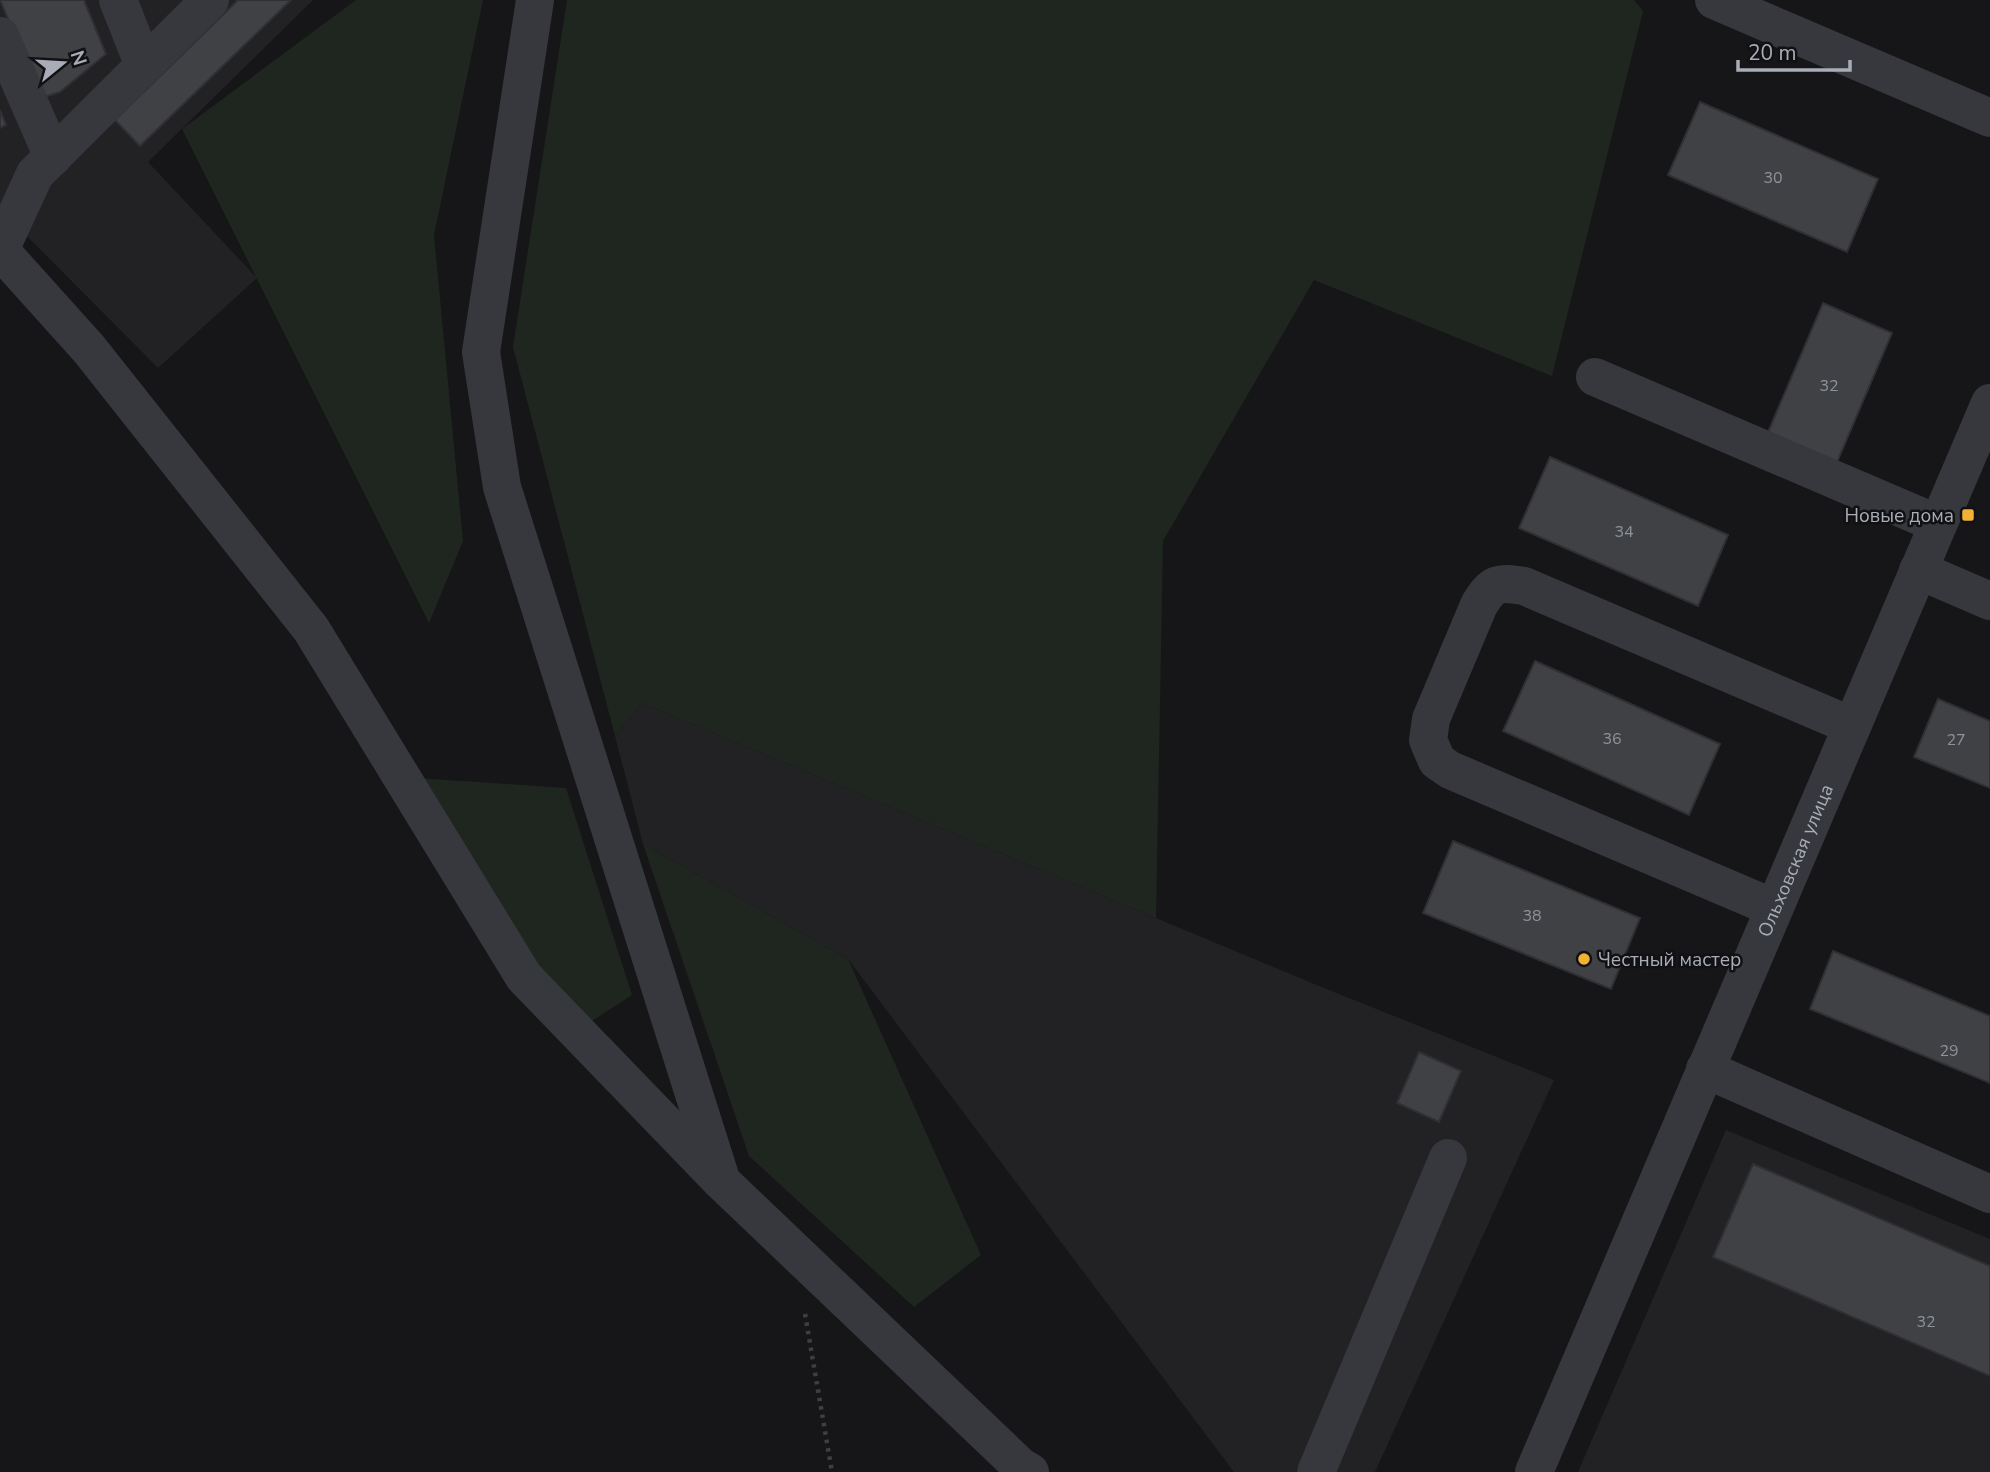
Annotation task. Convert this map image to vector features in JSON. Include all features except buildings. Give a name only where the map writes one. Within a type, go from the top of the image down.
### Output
[{"type":"street","points":[[118,0],[144,66]]},
{"type":"street","points":[[211,0],[35,174],[0,250],[89,349],[311,629],[524,977],[721,1181],[1020,1466],[1030,1472]]},
{"type":"street","points":[[535,0],[481,352],[502,487],[721,1181]]},
{"type":"street","points":[[1714,0],[1990,118]]},
{"type":"street","points":[[0,36],[52,157]]},
{"type":"street","points":[[1595,377],[1938,524]]},
{"type":"street","name":"Ольховская улица","points":[[1534,1472],[1990,403]]},
{"type":"street","points":[[1919,570],[1990,601]]},
{"type":"street","points":[[1774,908],[1450,770],[1437,761],[1429,740],[1431,719],[1479,605],[1489,589],[1505,583],[1524,586],[1852,726]]},
{"type":"street","points":[[1706,1069],[1990,1194]]},
{"type":"street","points":[[1316,1472],[1448,1158]]},
{"type":"path","points":[[794,1251],[832,1472]]},
{"type":"shaded area","points":[[0,0],[313,0],[148,162],[257,278],[158,368],[0,209]]},
{"type":"shaded area","points":[[356,0],[483,0],[434,235],[463,541],[429,623],[182,129]]},
{"type":"shaded area","points":[[567,0],[1634,0],[1643,11],[1552,376],[1314,280],[1163,541],[1156,918],[642,703],[615,736],[513,347]]},
{"type":"shaded area","points":[[642,703],[1314,984],[1554,1080],[1375,1472],[1234,1472],[848,959],[643,844],[615,736]]},
{"type":"shaded area","points":[[417,778],[566,788],[632,995],[592,1021],[530,974]]},
{"type":"shaded area","points":[[643,844],[848,959],[981,1255],[914,1307],[749,1156]]},
{"type":"shaded area","points":[[1726,1130],[1990,1239],[1990,1472],[1578,1472]]},
{"type":"place","name":"Новые дома","points":[[1968,515]]},
{"type":"place","name":"Честный мастер","points":[[1584,959]]}]
